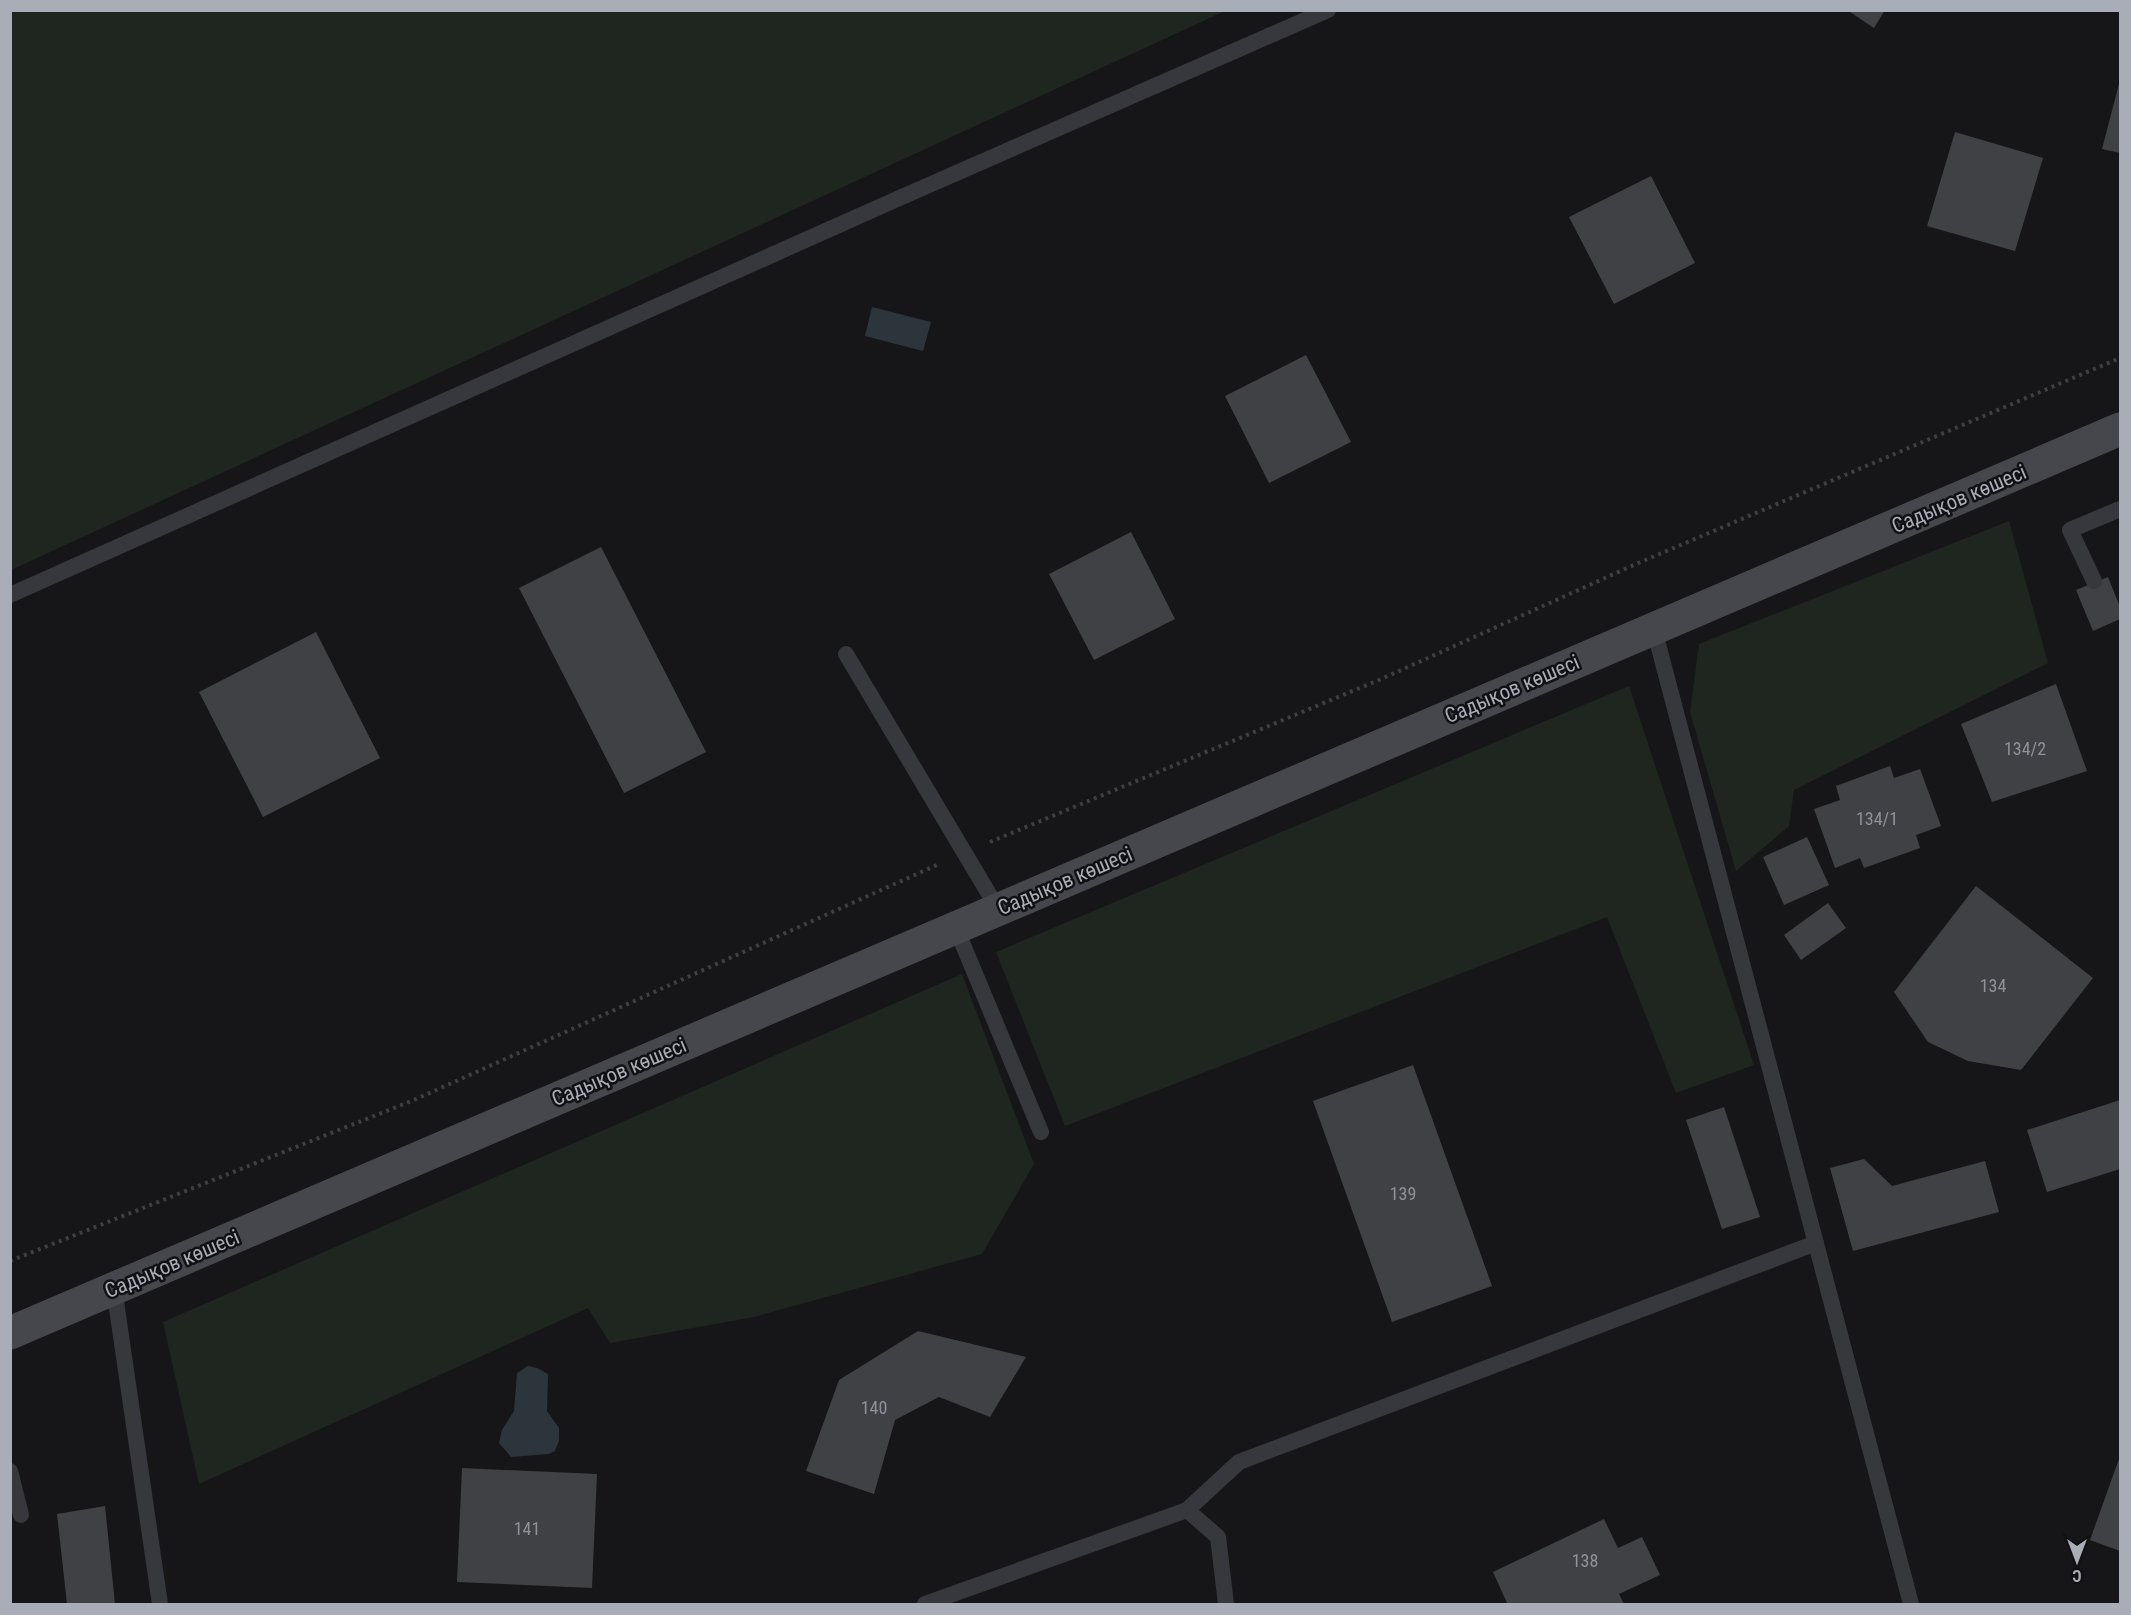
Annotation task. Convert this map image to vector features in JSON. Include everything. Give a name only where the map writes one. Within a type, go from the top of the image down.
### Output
[{"type":"street","name":"Садықов көшесі","points":[[10,1333],[1654,629],[2116,435]]},
{"type":"lane","points":[[10,596],[893,201],[1328,10]]},
{"type":"lane","points":[[2094,581],[2070,530],[2121,509]]},
{"type":"lane","points":[[1654,629],[1911,1605]]},
{"type":"lane","points":[[846,654],[998,909]]},
{"type":"lane","points":[[956,928],[1041,1132]]},
{"type":"lane","points":[[925,1605],[1187,1510],[1239,1462],[1816,1243]]},
{"type":"lane","points":[[114,1288],[160,1605]]},
{"type":"lane","points":[[10,1471],[21,1515]]},
{"type":"lane","points":[[1187,1510],[1218,1538],[1226,1605]]},
{"type":"path","points":[[10,1261],[414,1100],[1066,809],[1379,680],[1636,564],[2121,358]]},
{"type":"shaded area","points":[[11,10],[1225,10],[1225,11],[11,570]]},
{"type":"shaded area","points":[[872,307],[931,322],[923,351],[865,336]]},
{"type":"shaded area","points":[[2009,521],[2048,663],[1794,790],[1789,826],[1736,871],[1690,712],[1699,644]]},
{"type":"shaded area","points":[[1629,686],[1754,1065],[1676,1093],[1607,917],[1065,1126],[996,952]]},
{"type":"shaded area","points":[[962,974],[1034,1164],[982,1254],[754,1317],[610,1343],[588,1308],[199,1484],[163,1322]]},
{"type":"shaded area","points":[[528,1366],[548,1374],[547,1411],[559,1428],[559,1441],[555,1451],[549,1454],[511,1457],[499,1443],[502,1430],[514,1411],[517,1373]]},
{"type":"building","points":[[1847,10],[1885,10],[1874,28]]},
{"type":"building","points":[[2120,80],[2120,153],[2102,149]]},
{"type":"building","points":[[1955,132],[2043,158],[2015,251],[1927,226]]},
{"type":"building","points":[[1651,176],[1695,263],[1614,304],[1569,217]]},
{"type":"building","points":[[1306,355],[1351,442],[1269,483],[1225,396]]},
{"type":"building","points":[[1131,532],[1175,619],[1094,660],[1049,574]]},
{"type":"building","points":[[601,547],[706,752],[624,793],[519,588]]},
{"type":"building","points":[[2108,577],[2120,607],[2120,619],[2093,631],[2076,590]]},
{"type":"building","points":[[316,632],[380,758],[263,817],[199,692]]},
{"type":"building","points":[[2056,684],[2087,771],[1992,802],[1961,724]]},
{"type":"building","points":[[1890,766],[1894,778],[1920,769],[1941,826],[1916,835],[1920,848],[1864,868],[1860,858],[1835,868],[1814,809],[1840,800],[1836,786]]},
{"type":"building","points":[[1807,837],[1829,885],[1784,905],[1763,857]]},
{"type":"building","points":[[1976,886],[2093,978],[2021,1070],[1968,1061],[1928,1042],[1894,992]]},
{"type":"building","points":[[1828,903],[1846,928],[1801,960],[1784,935]]},
{"type":"building","points":[[1413,1065],[1492,1286],[1392,1322],[1313,1101]]},
{"type":"building","points":[[2120,1100],[2120,1169],[2047,1192],[2027,1130]]},
{"type":"building","points":[[1724,1107],[1760,1217],[1722,1229],[1686,1120]]},
{"type":"building","points":[[1864,1159],[1892,1186],[1985,1161],[1999,1212],[1853,1251],[1830,1168]]},
{"type":"building","points":[[918,1331],[1026,1357],[990,1417],[939,1397],[895,1420],[874,1494],[806,1471],[839,1380]]},
{"type":"building","points":[[2120,1456],[2120,1551],[2090,1540]]},
{"type":"building","points":[[462,1468],[597,1474],[592,1588],[457,1582]]},
{"type":"building","points":[[105,1506],[115,1604],[67,1604],[57,1514]]},
{"type":"building","points":[[1604,1519],[1618,1548],[1642,1537],[1660,1575],[1619,1594],[1624,1604],[1504,1604],[1507,1603],[1493,1572]]}]
